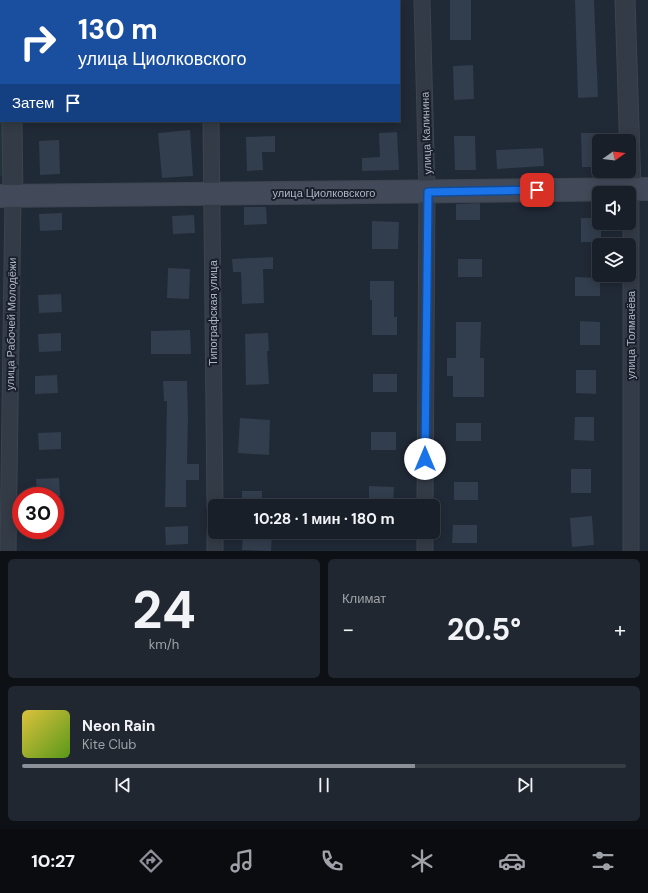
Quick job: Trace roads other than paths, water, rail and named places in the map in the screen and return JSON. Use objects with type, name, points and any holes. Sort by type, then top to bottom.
[{"type":"main road","name":"улица Циолковского","points":[[6,196],[640,189]]},
{"type":"street","name":"улица Калинина","points":[[422,0],[428,192],[425,499]]},
{"type":"street","name":"улица Толмачёва","points":[[625,0],[640,189],[632,551]]},
{"type":"street","name":"улица Рабочей Молодёжи","points":[[8,551],[6,196],[12,122]]},
{"type":"street","name":"Типографская улица","points":[[211,122],[215,499]]},
{"type":"street","points":[[215,539],[215,551]]},
{"type":"street","points":[[424,551],[425,539]]}]
